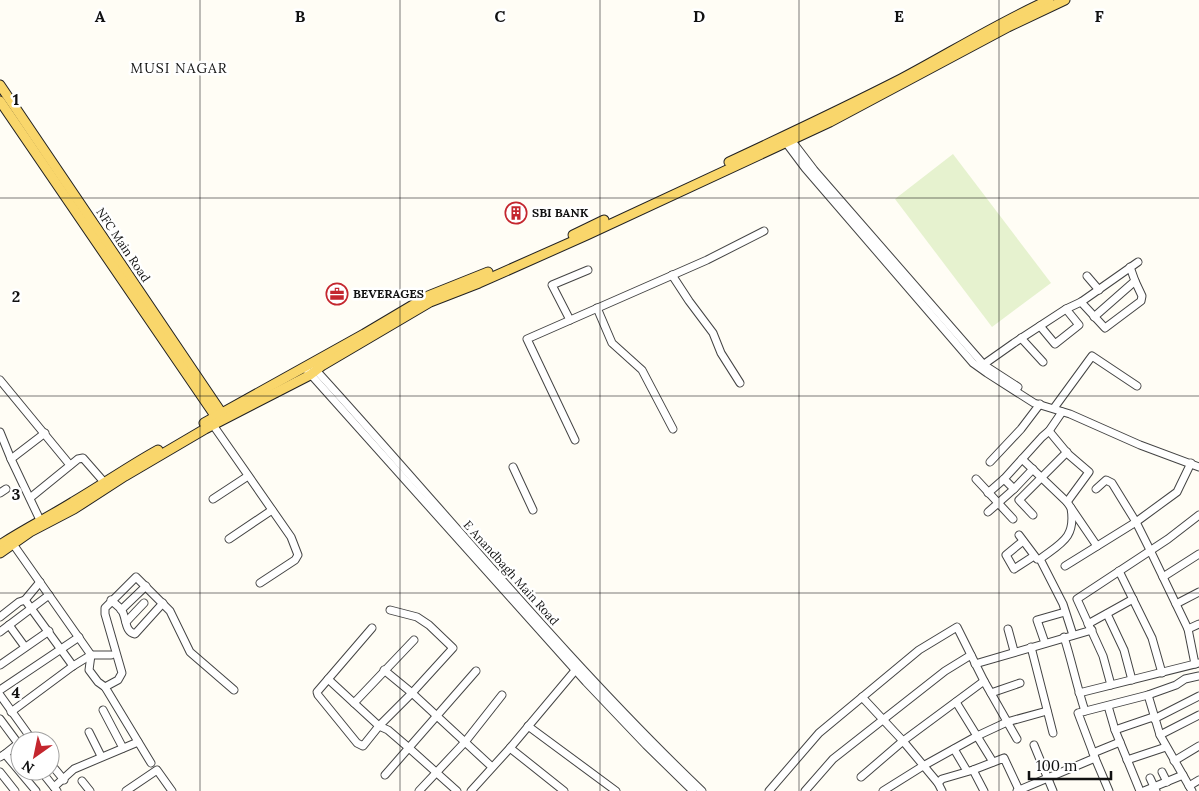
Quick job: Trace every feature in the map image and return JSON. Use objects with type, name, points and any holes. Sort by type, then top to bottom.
[{"type":"main road","points":[[1018,19],[1049,0]]},
{"type":"main road","points":[[0,553],[220,420],[430,302],[479,283],[904,84],[1006,25],[1065,0]]},
{"type":"main road","name":"NFC Main Road","points":[[0,85],[220,420]]},
{"type":"main road","name":"NFC Main Road","points":[[0,101],[220,420]]},
{"type":"main road","points":[[0,545],[40,520],[71,504],[104,482],[220,420]]},
{"type":"street","points":[[786,139],[982,366],[1037,399],[1040,404],[1199,466]]},
{"type":"street","points":[[575,440],[527,339],[672,275],[764,231]]},
{"type":"street","points":[[982,366],[1021,338],[1066,309],[1081,302],[1138,262]]},
{"type":"street","points":[[1081,302],[1104,328],[1141,301],[1142,296],[1130,267]]},
{"type":"street","points":[[570,320],[552,285],[588,270]]},
{"type":"street","points":[[672,275],[713,333],[721,353],[740,383]]},
{"type":"street","points":[[1087,276],[1099,290]]},
{"type":"street","points":[[1094,317],[1136,281]]},
{"type":"street","points":[[597,308],[612,343],[642,370],[673,429]]},
{"type":"street","points":[[1040,326],[1055,344],[1079,325],[1066,309]]},
{"type":"street","points":[[1021,338],[1043,362]]},
{"type":"street","points":[[1054,408],[1092,356],[1137,386]]},
{"type":"street","name":"E Anandbagh Main Road","points":[[310,369],[431,498],[472,548],[646,745],[693,791]]},
{"type":"street","points":[[0,380],[70,465]]},
{"type":"street","points":[[990,462],[1021,429],[1040,404]]},
{"type":"street","points":[[988,493],[1004,479],[1042,436],[1049,431],[1062,412]]},
{"type":"street","points":[[220,420],[248,476],[291,537],[298,556],[295,560],[260,583]]},
{"type":"street","points":[[1049,431],[1067,452],[1089,472],[1069,505],[1073,524],[1070,533],[1037,558],[1014,569],[1006,555],[1021,538],[1037,558],[1065,612],[1074,635]]},
{"type":"street","points":[[0,432],[40,520]]},
{"type":"street","points":[[11,459],[44,433]]},
{"type":"street","points":[[1033,515],[1019,500],[1067,452]]},
{"type":"street","points":[[30,498],[78,459],[83,458],[104,482]]},
{"type":"street","points":[[1022,459],[1069,505],[1097,546]]},
{"type":"street","points":[[1065,566],[1136,522],[1177,492],[1191,463]]},
{"type":"street","points":[[513,467],[533,510]]},
{"type":"street","points":[[988,512],[1033,469]]},
{"type":"street","points":[[213,499],[248,476]]},
{"type":"street","points":[[976,479],[1012,519]]},
{"type":"street","points":[[1004,479],[1014,489]]},
{"type":"street","points":[[1079,693],[1197,664],[1188,630],[1136,522],[1109,481],[1104,481],[1096,489]]},
{"type":"street","points":[[229,539],[272,510]]},
{"type":"street","points":[[1111,685],[1103,656],[1077,599],[1168,539],[1199,514]]},
{"type":"street","points":[[13,544],[91,655],[89,670],[98,682],[105,687],[151,763]]},
{"type":"street","points":[[1164,577],[1199,554]]},
{"type":"street","points":[[1119,571],[1152,638],[1162,673]]},
{"type":"street","points":[[105,687],[118,680],[122,673],[105,614],[105,608],[136,577],[172,614],[190,652],[234,690]]},
{"type":"street","points":[[0,616],[19,602],[25,600],[40,582]]},
{"type":"street","points":[[122,610],[146,586]]},
{"type":"street","points":[[1176,604],[1199,592]]},
{"type":"street","points":[[0,632],[49,595]]},
{"type":"street","points":[[975,664],[1074,635],[1090,627],[1132,599]]},
{"type":"street","points":[[25,600],[74,666]]},
{"type":"street","points":[[111,600],[122,610],[131,634],[134,634],[163,603]]},
{"type":"street","points":[[126,622],[144,603]]},
{"type":"street","points":[[372,628],[320,687],[318,695],[356,743],[363,746],[379,726],[412,694],[453,648],[429,625],[417,617],[390,610]]},
{"type":"street","points":[[1045,643],[1037,620],[1065,612]]},
{"type":"street","points":[[1107,614],[1124,650],[1132,680]]},
{"type":"street","points":[[1188,630],[1199,624]]},
{"type":"street","points":[[9,625],[25,647]]},
{"type":"street","points":[[768,791],[819,732],[919,650],[957,627],[984,681],[1017,739]]},
{"type":"street","points":[[1008,629],[1014,652]]},
{"type":"street","points":[[0,665],[49,630]]},
{"type":"street","points":[[1064,637],[1085,711]]},
{"type":"street","points":[[0,690],[78,638]]},
{"type":"street","points":[[354,704],[414,640]]},
{"type":"street","points":[[1031,647],[1053,733]]},
{"type":"street","points":[[11,712],[91,655],[111,655]]},
{"type":"street","points":[[805,791],[833,759],[881,719],[945,670],[971,655]]},
{"type":"street","points":[[471,791],[577,668]]},
{"type":"street","name":"E Anandbagh Main Road","points":[[577,668],[702,791]]},
{"type":"street","points":[[384,670],[438,716],[492,767]]},
{"type":"street","points":[[385,775],[476,671]]},
{"type":"street","points":[[1109,791],[1078,716],[1080,712],[1148,695],[1169,688],[1185,679],[1199,676]]},
{"type":"street","points":[[328,679],[379,726],[388,730],[457,791]]},
{"type":"street","points":[[860,777],[903,741],[984,681]]},
{"type":"street","points":[[991,693],[1020,684]]},
{"type":"street","points":[[0,695],[26,731]]},
{"type":"street","points":[[419,791],[465,742],[502,695]]},
{"type":"street","points":[[1148,695],[1153,718],[1160,735],[1190,788],[1199,780]]},
{"type":"street","points":[[1115,730],[1153,718],[1199,696]]},
{"type":"street","points":[[862,697],[903,741],[942,791]]},
{"type":"street","points":[[956,702],[993,762]]},
{"type":"street","points":[[1108,706],[1115,730],[1140,791]]},
{"type":"street","points":[[103,710],[123,748]]},
{"type":"street","points":[[883,791],[977,736],[1007,722],[1047,711]]},
{"type":"street","points":[[1160,735],[1199,714]]},
{"type":"street","points":[[0,718],[10,731]]},
{"type":"street","points":[[528,726],[615,791]]},
{"type":"street","points":[[89,732],[101,756]]},
{"type":"street","points":[[56,789],[74,769],[138,742]]},
{"type":"street","points":[[938,784],[942,779],[1004,758],[1018,790],[1094,756],[1120,742]]},
{"type":"street","points":[[1034,745],[1052,791]]},
{"type":"street","points":[[1174,761],[1199,746]]},
{"type":"street","points":[[1127,760],[1166,747]]},
{"type":"street","points":[[510,748],[564,791]]},
{"type":"street","points":[[954,748],[984,791]]},
{"type":"street","points":[[2,755],[36,791]]},
{"type":"street","points":[[130,790],[157,770],[172,791]]},
{"type":"street","points":[[0,772],[15,791]]},
{"type":"street","points":[[1162,772],[1166,782]]},
{"type":"street","points":[[60,775],[64,780]]},
{"type":"street","points":[[1144,791],[1155,789],[1166,782],[1183,776]]},
{"type":"street","points":[[1150,778],[1155,789]]},
{"type":"street","points":[[82,781],[90,791]]},
{"type":"green space","points":[[953,154],[1051,283],[992,327],[895,199]]},
{"type":"place","name":"SBI BANK","points":[[516,213]]},
{"type":"place","name":"BEVERAGES","points":[[337,294]]},
{"type":"district","name":"MUSI NAGAR","points":[[179,68]]}]
